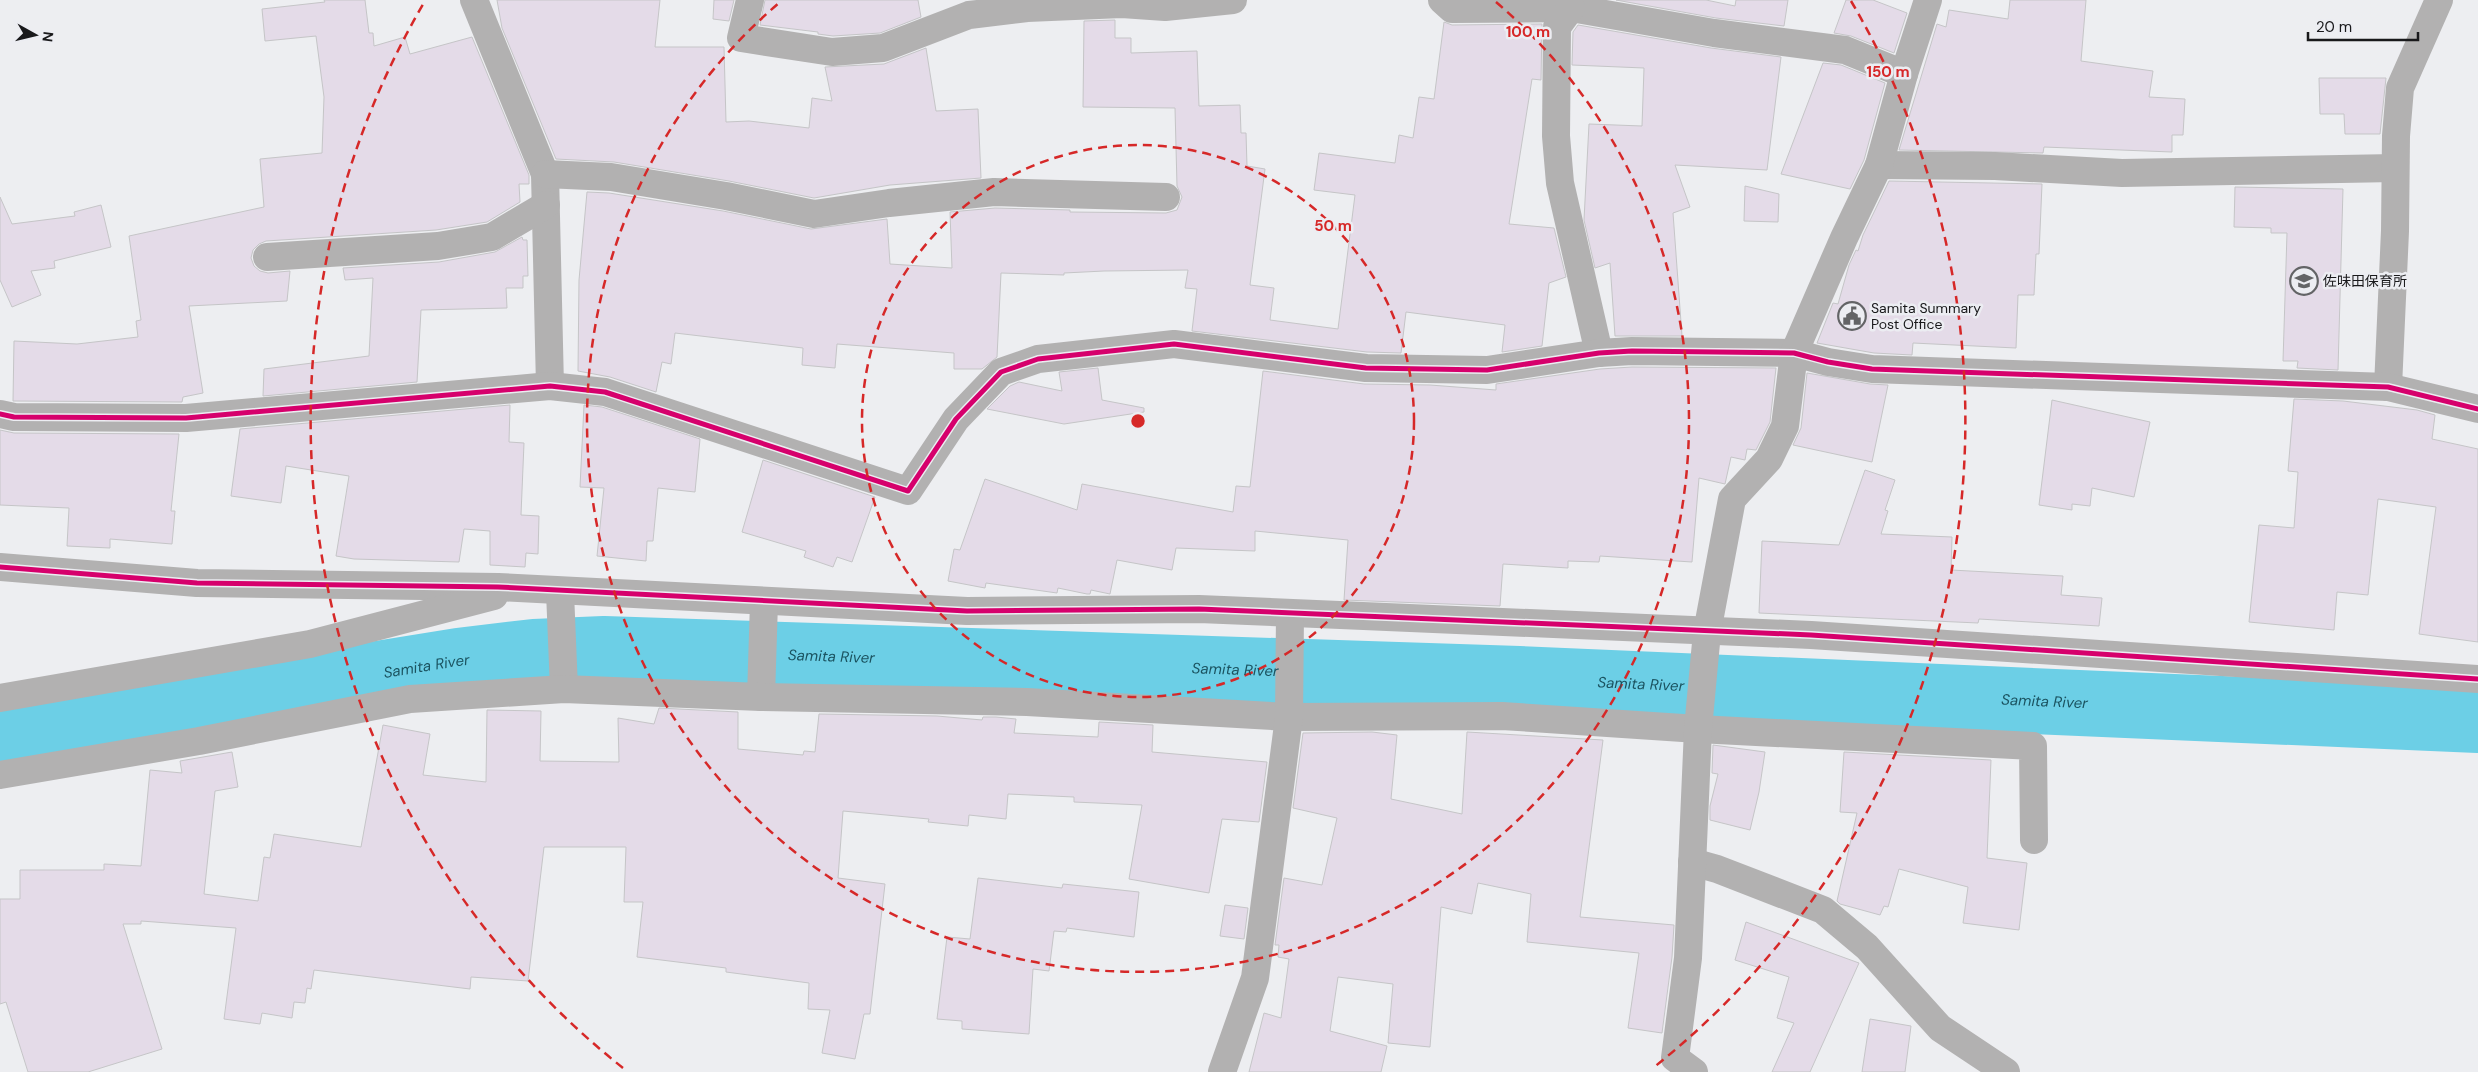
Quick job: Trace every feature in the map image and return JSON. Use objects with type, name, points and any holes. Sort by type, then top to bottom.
[{"type":"street","points":[[474,0],[545,174],[550,386]]},
{"type":"street","points":[[750,0],[741,38],[832,52],[883,48],[969,15],[1027,8],[1122,4],[1165,7],[1233,0]]},
{"type":"street","points":[[1442,0],[1452,9],[1571,8],[1714,33],[1845,50],[1904,74]]},
{"type":"street","points":[[1694,1072],[1675,1058],[1688,958],[1699,725],[1707,639],[1732,499],[1769,459],[1785,426],[1794,353],[1844,238],[1879,165],[1904,74],[1928,0]]},
{"type":"street","points":[[2388,387],[2396,136],[2400,88],[2439,0]]},
{"type":"street","points":[[1571,8],[1557,27],[1556,136],[1560,183],[1598,353]]},
{"type":"street","points":[[1879,165],[1995,166],[2122,173],[2396,168]]},
{"type":"street","points":[[545,174],[611,177],[814,214],[889,203],[994,192],[1166,197]]},
{"type":"street","points":[[267,257],[438,246],[492,237],[546,205]]},
{"type":"street","points":[[0,414],[14,417],[186,418],[550,386],[605,392],[908,491],[956,419],[1002,372],[1038,359],[1174,344],[1366,368],[1488,370],[1598,353],[1632,350],[1794,353],[1828,362],[1872,369],[2388,387],[2478,408]]},
{"type":"street","points":[[0,567],[197,583],[524,588],[560,600],[966,611],[1199,609],[1290,623],[1707,639],[1811,634],[2478,679]]},
{"type":"street","points":[[0,698],[310,644],[524,588]]},
{"type":"street","points":[[560,600],[563,685]]},
{"type":"street","points":[[761,693],[764,607]]},
{"type":"street","points":[[1222,1072],[1254,978],[1289,712],[1290,623]]},
{"type":"street","points":[[0,775],[199,741],[410,699],[563,685],[1289,712],[1502,716],[1699,725],[2033,746],[2034,840]]},
{"type":"street","points":[[1692,862],[1823,910],[1867,947],[1940,1028],[2006,1072]]},
{"type":"building","points":[[324,0],[365,0],[369,33],[373,33],[374,46],[405,37],[410,54],[472,37],[529,175],[529,184],[519,184],[520,202],[487,222],[436,230],[266,241],[259,244],[253,250],[251,258],[254,266],[260,271],[268,273],[290,271],[287,301],[189,306],[203,393],[183,397],[182,402],[13,401],[14,341],[77,344],[138,337],[136,321],[141,320],[129,236],[264,207],[260,159],[322,153],[324,97],[316,36],[265,41],[262,9],[325,2]]},
{"type":"building","points":[[497,0],[660,0],[655,47],[724,47],[726,122],[749,121],[809,128],[812,98],[832,101],[825,67],[884,64],[926,48],[936,111],[978,109],[981,178],[890,185],[814,198],[729,181],[614,162],[556,159],[502,28]]},
{"type":"building","points":[[714,0],[734,0],[729,21],[713,19]]},
{"type":"building","points":[[765,0],[918,0],[921,17],[880,33],[833,36],[818,34],[818,32],[760,25]]},
{"type":"building","points":[[1616,0],[1706,0],[1735,6],[1736,0],[1788,0],[1784,26],[1716,18]]},
{"type":"building","points":[[1846,0],[1873,0],[1907,13],[1894,53],[1851,36],[1834,33]]},
{"type":"building","points":[[2010,0],[2086,0],[2081,61],[2153,71],[2149,97],[2185,99],[2183,135],[2172,135],[2172,152],[2044,147],[2043,153],[1899,150],[1937,24],[1946,27],[1949,10],[2008,19]]},
{"type":"building","points":[[1115,20],[1115,38],[1131,38],[1131,53],[1197,51],[1199,106],[1240,105],[1241,133],[1246,133],[1247,166],[1265,169],[1250,285],[1274,288],[1270,320],[1338,329],[1355,195],[1314,190],[1319,153],[1395,163],[1399,135],[1413,138],[1419,97],[1434,99],[1444,22],[1452,25],[1542,24],[1541,80],[1532,79],[1509,224],[1554,228],[1566,277],[1549,283],[1542,346],[1502,352],[1505,325],[1406,312],[1401,353],[1367,352],[1192,331],[1197,289],[1185,288],[1188,270],[1104,271],[1064,273],[1064,275],[1001,273],[997,357],[982,369],[954,369],[954,353],[837,344],[835,368],[802,365],[803,348],[675,333],[671,364],[662,362],[656,392],[610,377],[578,371],[579,280],[587,192],[609,193],[723,211],[811,229],[887,219],[890,264],[952,268],[950,212],[995,208],[1070,210],[1070,212],[1166,213],[1177,210],[1182,197],[1177,186],[1175,108],[1083,107],[1084,21]]},
{"type":"building","points":[[1578,25],[1711,48],[1781,57],[1767,170],[1675,165],[1690,207],[1673,213],[1682,336],[1615,336],[1610,263],[1595,268],[1584,220],[1589,124],[1642,126],[1644,68],[1572,65],[1573,32]]},
{"type":"building","points":[[1823,63],[1841,65],[1885,83],[1864,160],[1850,189],[1781,174]]},
{"type":"building","points":[[2319,78],[2386,78],[2380,134],[2345,134],[2344,114],[2320,114]]},
{"type":"building","points":[[1889,181],[2042,184],[2039,254],[2036,254],[2034,295],[2018,295],[2016,348],[1913,343],[1912,355],[1874,353],[1817,343],[1833,303],[1838,304],[1849,265],[1856,250],[1858,251],[1863,235]]},
{"type":"building","points":[[1745,186],[1779,194],[1778,222],[1744,221]]},
{"type":"building","points":[[2235,187],[2343,189],[2338,370],[2297,368],[2298,361],[2283,361],[2287,233],[2271,233],[2271,228],[2234,227]]},
{"type":"building","points":[[0,197],[12,224],[75,216],[74,212],[101,205],[111,247],[54,261],[55,268],[31,271],[41,295],[12,307],[0,280]]},
{"type":"building","points":[[522,237],[523,240],[527,240],[528,276],[523,276],[523,288],[506,288],[507,308],[421,310],[417,382],[263,396],[264,369],[369,356],[373,278],[345,280],[343,268],[439,262],[495,252]]},
{"type":"building","points":[[1632,367],[1776,368],[1770,422],[1756,450],[1747,449],[1745,460],[1731,457],[1725,484],[1699,478],[1692,562],[1600,556],[1599,562],[1568,561],[1568,568],[1503,564],[1500,606],[1344,600],[1348,540],[1255,531],[1255,551],[1176,548],[1172,570],[1117,560],[1110,594],[1091,590],[1090,594],[1087,594],[1058,588],[1057,593],[986,583],[985,588],[948,581],[954,549],[960,550],[985,479],[1077,510],[1082,484],[1233,512],[1236,486],[1250,487],[1263,371],[1364,384],[1430,385],[1496,390],[1496,384],[1600,369]]},
{"type":"building","points":[[1098,368],[1102,400],[1144,408],[1144,412],[1064,424],[987,409],[1010,386],[1019,382],[1062,391],[1059,372]]},
{"type":"building","points":[[1807,373],[1870,384],[1888,385],[1872,462],[1793,445],[1801,428]]},
{"type":"building","points":[[2294,399],[2343,401],[2417,410],[2435,415],[2432,439],[2478,449],[2478,642],[2419,634],[2436,507],[2378,499],[2368,595],[2337,592],[2334,630],[2249,622],[2259,525],[2294,528],[2298,472],[2288,471]]},
{"type":"building","points":[[2052,400],[2150,422],[2134,497],[2092,488],[2090,506],[2072,504],[2072,510],[2039,505]]},
{"type":"building","points":[[510,405],[509,442],[524,443],[521,515],[539,516],[538,554],[526,553],[525,567],[490,565],[490,531],[464,529],[459,562],[354,559],[336,556],[349,476],[286,466],[281,503],[231,496],[240,429]]},
{"type":"building","points":[[584,405],[602,407],[700,439],[695,492],[658,488],[653,541],[647,541],[646,561],[597,556],[604,488],[580,487]]},
{"type":"building","points":[[0,430],[14,433],[179,434],[171,511],[175,511],[172,544],[110,539],[110,548],[67,546],[69,508],[0,505]]},
{"type":"building","points":[[763,460],[875,497],[852,562],[837,557],[833,567],[804,557],[806,551],[742,532]]},
{"type":"building","points":[[1865,470],[1895,480],[1885,510],[1888,511],[1881,534],[1952,537],[1951,570],[2063,576],[2061,595],[2102,598],[2099,626],[1979,619],[1978,623],[1759,613],[1762,541],[1839,545]]},
{"type":"building","points":[[659,708],[738,712],[738,749],[803,755],[804,751],[815,752],[819,714],[937,716],[982,720],[983,717],[996,717],[1016,719],[1014,733],[1098,737],[1099,722],[1153,725],[1152,752],[1267,762],[1259,822],[1222,819],[1209,893],[1129,879],[1142,805],[1074,802],[1074,797],[1008,794],[1006,819],[969,815],[968,826],[928,822],[929,819],[843,811],[838,878],[885,884],[870,1014],[864,1014],[855,1059],[822,1053],[830,1010],[808,1009],[809,983],[726,972],[726,968],[637,957],[643,902],[624,902],[626,847],[544,847],[528,981],[471,977],[470,989],[314,970],[311,989],[307,988],[305,1003],[294,1002],[292,1018],[262,1013],[260,1024],[224,1019],[236,928],[141,921],[141,924],[123,924],[162,1049],[88,1072],[28,1072],[6,1002],[0,1004],[0,899],[20,899],[20,870],[104,870],[104,864],[141,866],[150,770],[182,773],[180,761],[232,752],[238,787],[215,791],[204,894],[258,901],[264,857],[270,858],[274,834],[361,847],[383,725],[430,734],[423,775],[486,782],[487,710],[541,711],[540,761],[619,762],[618,718],[654,724]]},
{"type":"building","points":[[1372,732],[1397,735],[1391,799],[1462,814],[1467,732],[1603,740],[1580,917],[1674,925],[1672,957],[1662,1033],[1628,1028],[1639,953],[1527,942],[1531,894],[1478,883],[1472,914],[1441,907],[1430,1047],[1388,1043],[1393,984],[1338,977],[1330,1031],[1387,1046],[1381,1072],[1249,1072],[1264,1013],[1281,1018],[1289,959],[1278,957],[1279,945],[1275,945],[1284,878],[1322,885],[1337,818],[1293,808],[1303,733]]},
{"type":"building","points":[[1713,745],[1765,752],[1759,792],[1750,830],[1710,820],[1710,806],[1718,774],[1712,773]]},
{"type":"building","points":[[1844,752],[1991,760],[1987,858],[2027,863],[2019,930],[1963,923],[1968,887],[1899,869],[1888,907],[1884,906],[1880,915],[1840,904],[1837,901],[1857,813],[1840,812]]},
{"type":"building","points":[[978,878],[1062,888],[1063,884],[1139,892],[1134,937],[1067,928],[1066,932],[1054,931],[1049,971],[1033,969],[1029,1034],[962,1029],[962,1021],[937,1019],[947,937],[970,939]]},
{"type":"building","points":[[1225,905],[1248,908],[1244,939],[1220,936]]},
{"type":"building","points":[[1746,922],[1859,963],[1810,1072],[1772,1072],[1794,1023],[1777,1018],[1789,977],[1735,960]]},
{"type":"building","points":[[1870,1019],[1911,1026],[1905,1072],[1862,1072]]},
{"type":"waterway","name":"Samita River","points":[[0,735],[458,661],[534,652],[604,649],[1519,679],[2478,720]]},
{"type":"cycle path","points":[[0,414],[14,417],[186,418],[550,386],[605,392],[908,491],[956,419],[1001,372],[1038,359],[1174,344],[1366,368],[1487,370],[1599,353],[1632,351],[1794,353],[1828,362],[1872,369],[2388,387],[2478,409]]},
{"type":"cycle path","points":[[0,567],[197,583],[498,587],[967,611],[1199,609],[1811,635],[2478,679]]},
{"type":"place","name":"佐味田保育所","points":[[2304,281]]},
{"type":"place","name":"Samita Summary Post Office","points":[[1852,316]]}]
